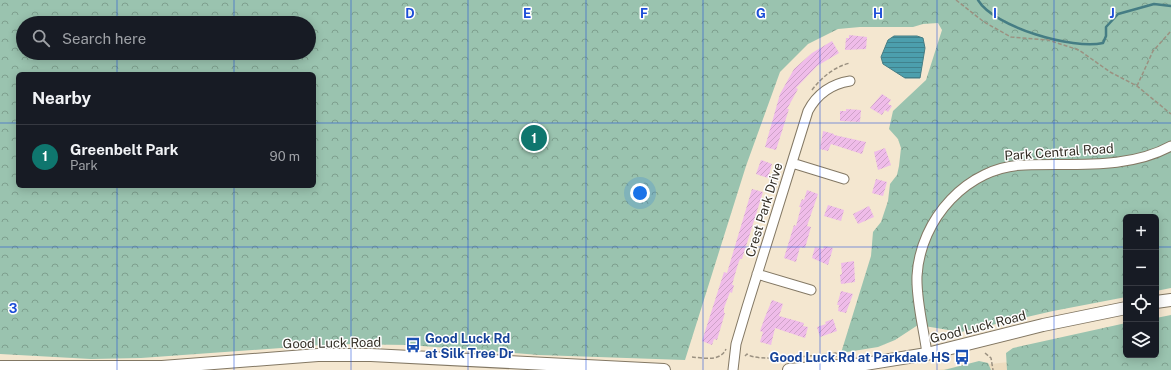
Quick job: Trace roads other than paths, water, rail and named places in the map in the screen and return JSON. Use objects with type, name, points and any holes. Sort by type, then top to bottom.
[{"type":"main road","points":[[1159,302],[1171,300]]},
{"type":"main road","name":"Good Luck Road","points":[[789,370],[865,364],[927,354],[1043,325],[1123,309]]},
{"type":"main road","name":"Good Luck Road","points":[[0,367],[115,369],[202,367],[265,358],[333,355],[664,370]]},
{"type":"street","name":"Crest Park Drive","points":[[733,370],[736,344],[792,163],[812,104],[820,94],[827,89],[850,81]]},
{"type":"street","name":"Park Central Road","points":[[927,354],[917,277],[919,262],[937,216],[957,192],[978,177],[997,169],[1023,165],[1106,163],[1142,159],[1171,146]]},
{"type":"street","points":[[792,163],[844,179]]},
{"type":"street","points":[[757,274],[811,290]]},
{"type":"water","points":[[894,36],[917,36],[923,38],[925,48],[920,78],[905,78],[883,64],[881,57],[888,40]]},
{"type":"waterway","points":[[978,0],[987,10],[1000,19],[1017,27],[1054,40],[1090,44],[1103,43],[1106,36],[1106,27],[1118,14],[1154,4],[1171,6]]},
{"type":"place","name":"Greenbelt Park","points":[[534,138]]},
{"type":"place","name":"Good Luck Rd at Silk Tree Dr","points":[[413,345]]},
{"type":"place","name":"Good Luck Rd at Parkdale HS","points":[[962,357]]}]
